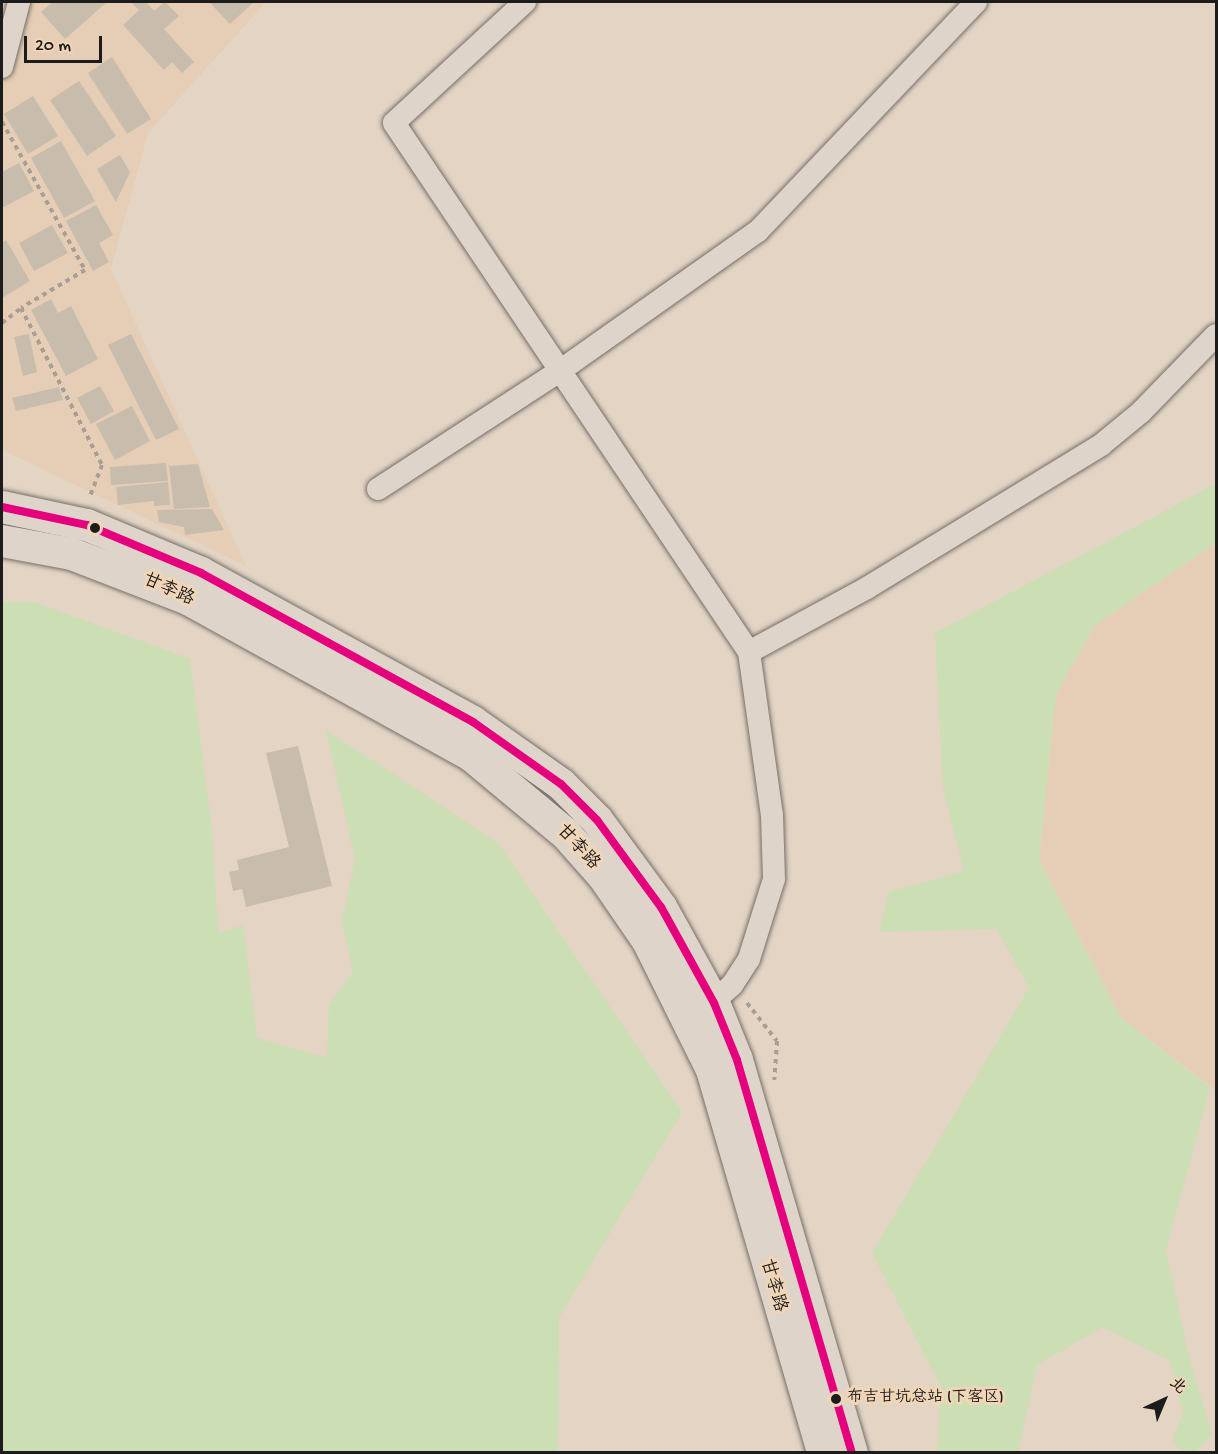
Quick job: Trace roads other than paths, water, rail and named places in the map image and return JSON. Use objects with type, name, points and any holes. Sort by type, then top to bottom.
[{"type":"main road","name":"甘李路","points":[[2,507],[87,525],[180,563],[473,722],[519,752],[597,820],[630,859],[712,1002],[737,1060],[852,1452]]},
{"type":"main road","name":"甘李路","points":[[2,541],[72,554],[188,599],[472,756],[551,821],[604,877],[666,971],[712,1002]]},
{"type":"main road","name":"甘李路","points":[[712,1002],[712,1070],[823,1452]]},
{"type":"street","points":[[2,67],[19,2]]},
{"type":"street","points":[[525,2],[394,123],[749,652],[771,815],[774,879],[749,959],[712,1002]]},
{"type":"street","points":[[378,489],[561,370],[758,231],[976,2]]},
{"type":"street","points":[[749,652],[867,588],[1101,445],[1141,412],[1216,335]]},
{"type":"place","name":"布吉甘坑总站 (下客区)","points":[[836,1399]]}]
